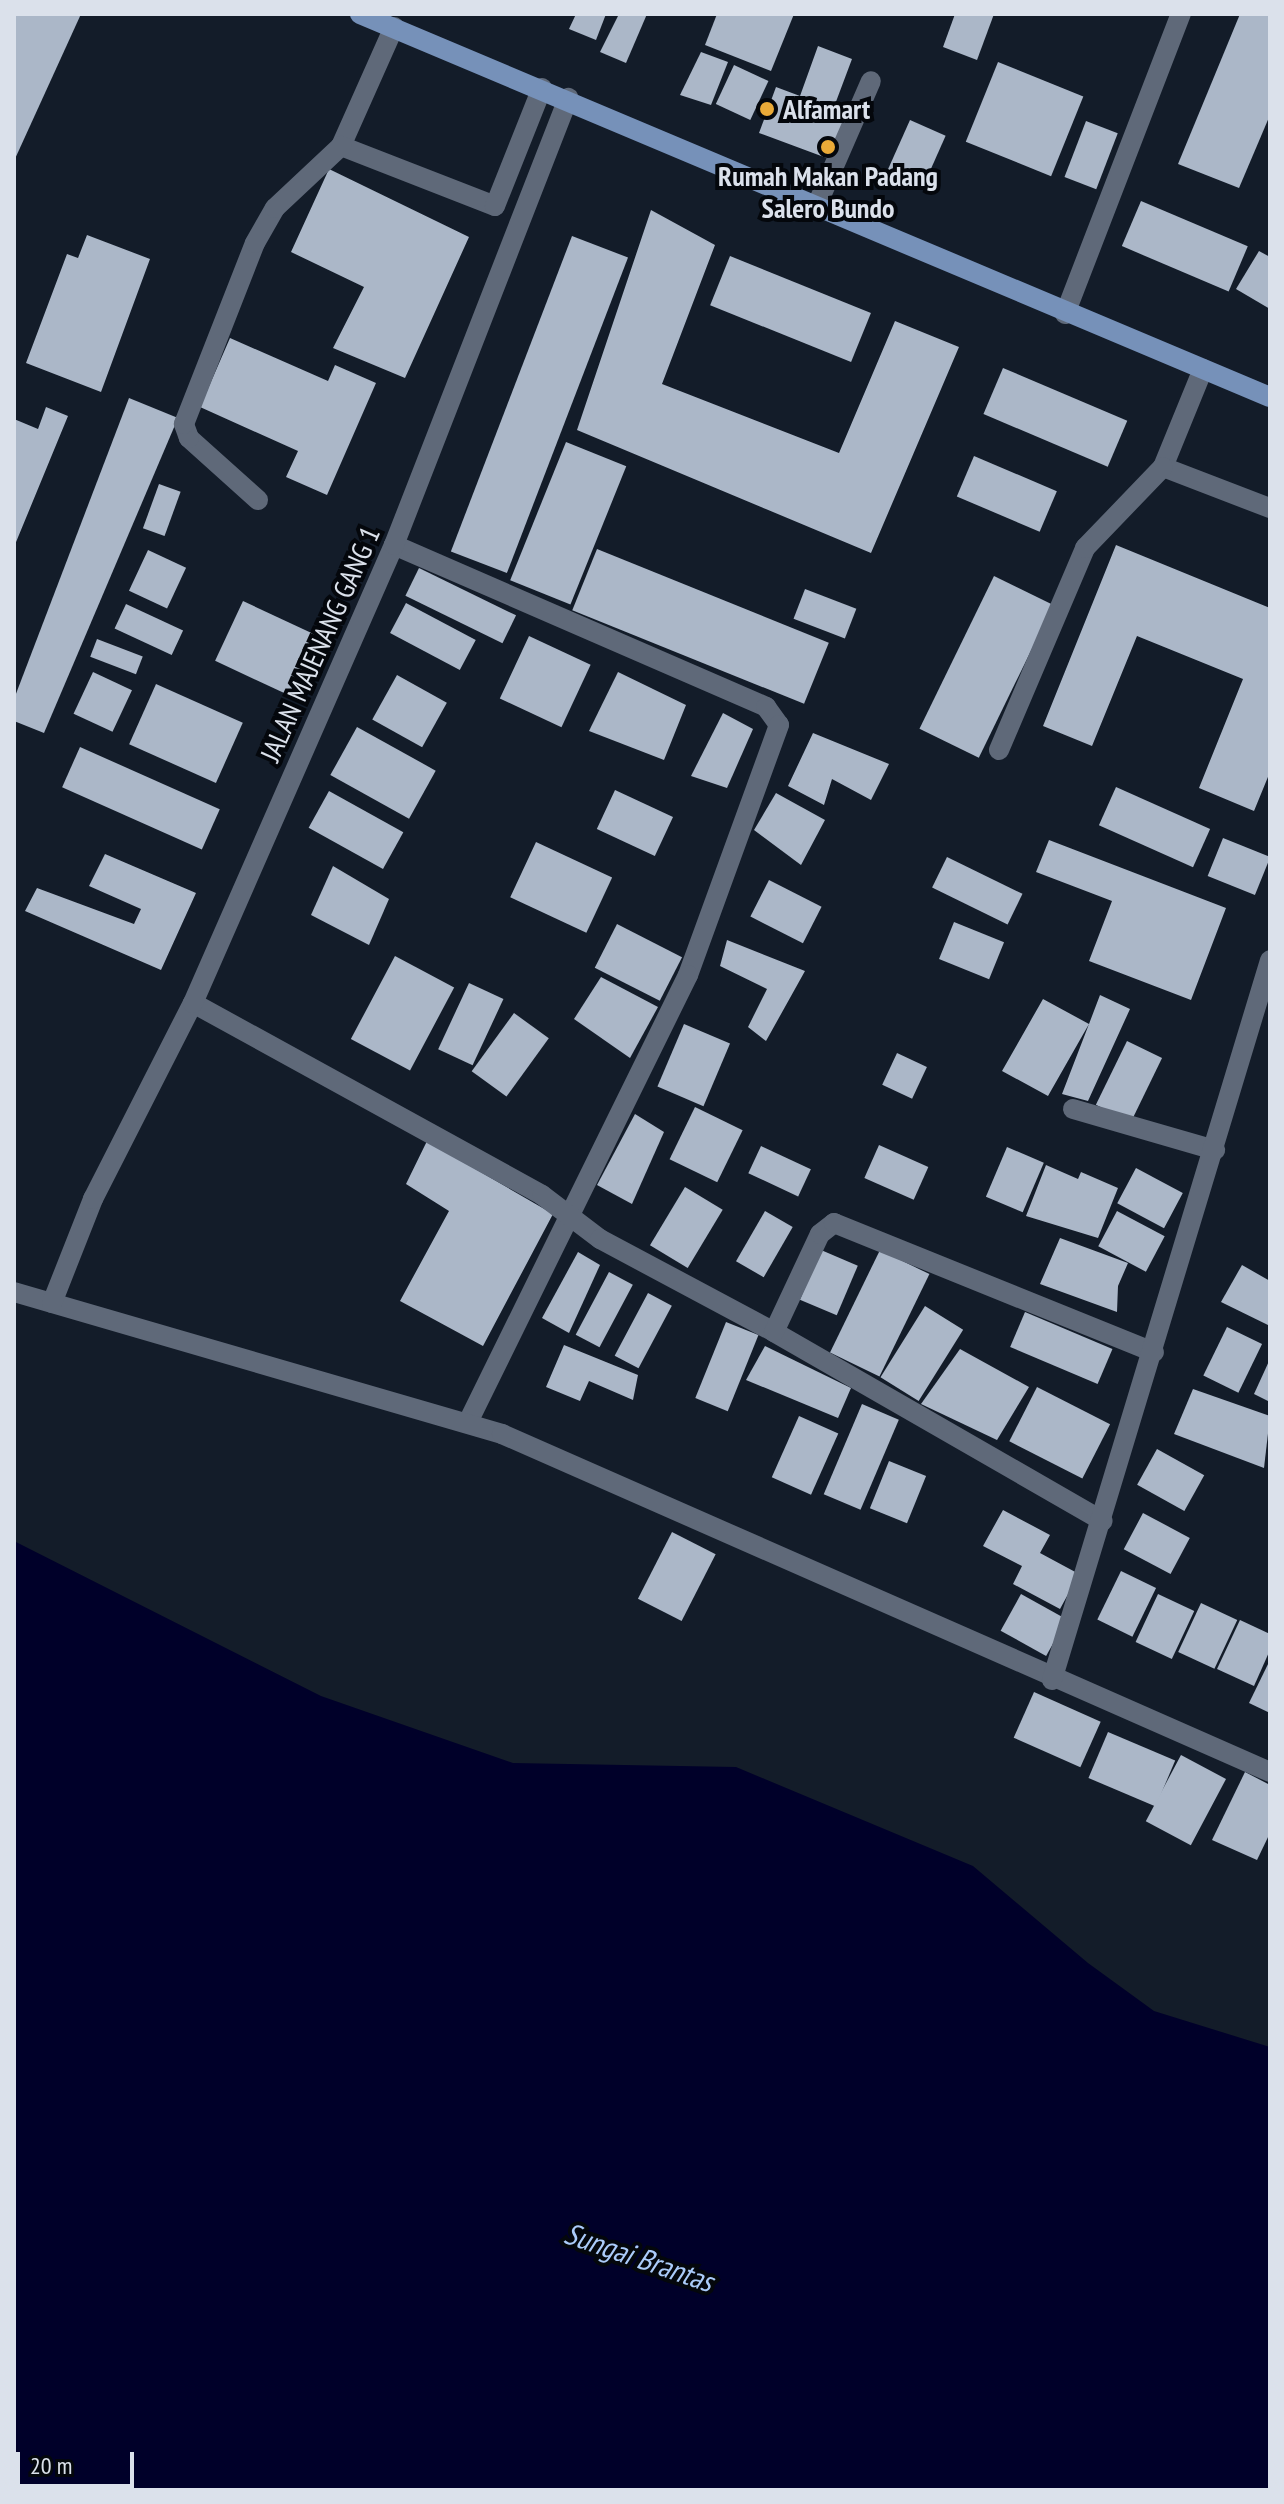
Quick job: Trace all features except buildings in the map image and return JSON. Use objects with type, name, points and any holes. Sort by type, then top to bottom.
[{"type":"main road","points":[[360,14],[568,98],[1065,314],[1270,397]]},
{"type":"street","points":[[1065,314],[1181,14]]},
{"type":"street","points":[[258,500],[189,438],[184,424],[255,243],[275,208],[341,146],[394,27]]},
{"type":"street","points":[[817,205],[871,81]]},
{"type":"street","points":[[341,146],[495,206],[542,88]]},
{"type":"street","name":"JALAN MAJENANG GANG 1","points":[[52,1303],[93,1199],[193,1003],[394,545],[568,98]]},
{"type":"street","points":[[999,750],[1085,548],[1163,467],[1203,369]]},
{"type":"street","points":[[1163,467],[1270,508]]},
{"type":"street","points":[[394,545],[766,707],[779,725],[688,975],[468,1422]]},
{"type":"street","points":[[1052,1680],[1103,1521],[1270,960]]},
{"type":"street","points":[[193,1003],[542,1195],[600,1239],[774,1332],[1103,1521]]},
{"type":"street","points":[[1073,1109],[1215,1150]]},
{"type":"street","points":[[774,1332],[820,1234],[834,1223],[1154,1352]]},
{"type":"street","points":[[14,1292],[468,1422],[1052,1680],[1270,1772]]},
{"type":"water","name":"Sungai Brantas","points":[[14,1541],[321,1696],[513,1763],[736,1767],[973,1866],[1088,1963],[1154,2011],[1270,2047],[1270,2490],[14,2490]]},
{"type":"place","name":"Alfamart","points":[[767,109]]},
{"type":"place","name":"Rumah Makan Padang Salero Bundo","points":[[828,147]]}]
